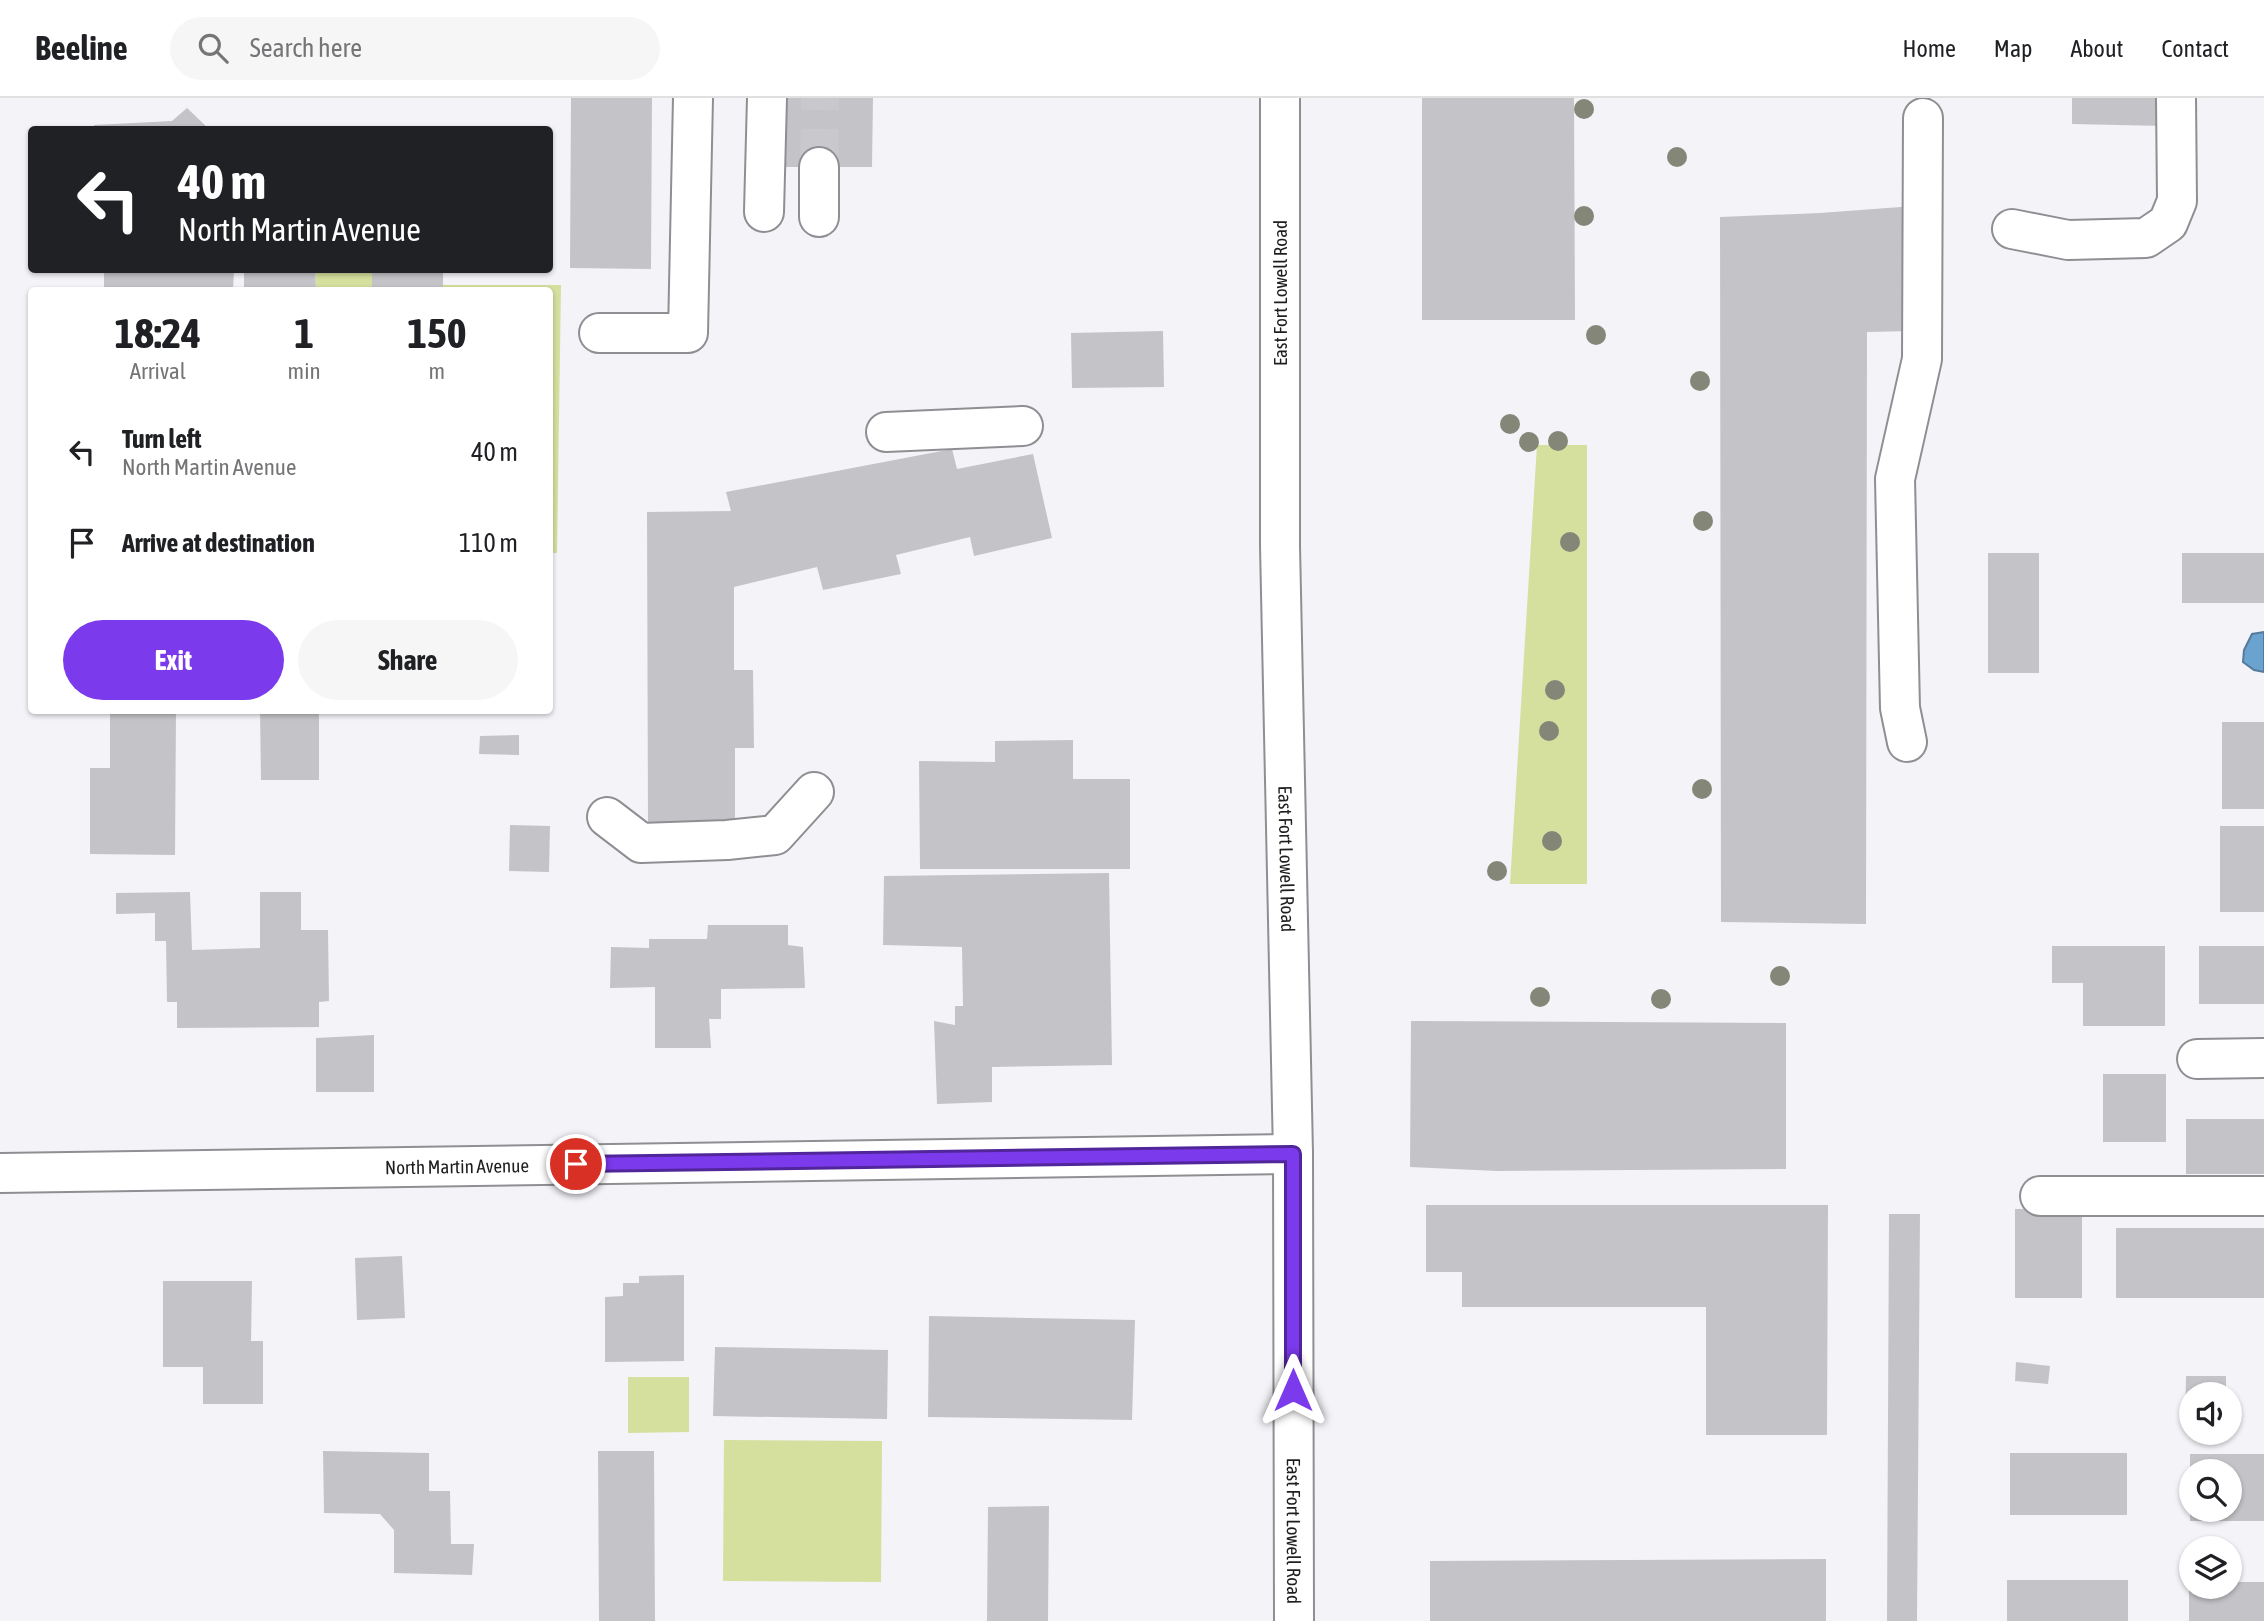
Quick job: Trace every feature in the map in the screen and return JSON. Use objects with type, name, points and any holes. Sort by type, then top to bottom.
[{"type":"main road","points":[[599,333],[688,334],[692,98]]},
{"type":"main road","points":[[764,212],[767,98]]},
{"type":"main road","name":"East Fort Lowell Road","points":[[1280,98],[1280,546],[1293,1154],[1294,1621]]},
{"type":"main road","points":[[2012,229],[2068,240],[2147,238],[2168,223],[2177,201],[2176,98]]},
{"type":"main road","points":[[1907,742],[1900,708],[1895,479],[1922,359],[1923,118]]},
{"type":"main road","points":[[819,217],[820,167]]},
{"type":"main road","points":[[886,432],[1023,426]]},
{"type":"main road","points":[[607,817],[641,843],[727,840],[775,835],[814,792]]},
{"type":"main road","points":[[2197,1059],[2264,1058]]},
{"type":"main road","name":"North Martin Avenue","points":[[0,1173],[1293,1154]]},
{"type":"main road","points":[[2040,1196],[2264,1196]]},
{"type":"green space","points":[[315,273],[372,273],[372,287],[316,287]]},
{"type":"green space","points":[[561,285],[557,553],[553,553],[553,287],[443,287]]},
{"type":"green space","points":[[1537,445],[1587,445],[1587,884],[1510,884]]},
{"type":"green space","points":[[628,1377],[689,1377],[689,1432],[628,1433]]},
{"type":"green space","points":[[724,1440],[882,1441],[881,1582],[723,1581]]},
{"type":"water","points":[[2264,632],[2264,672],[2254,670],[2243,662],[2244,650],[2252,634]]},
{"type":"building","points":[[571,98],[652,98],[651,269],[570,268]]},
{"type":"building","points":[[786,98],[873,98],[872,167],[786,167]]},
{"type":"building","points":[[1422,98],[1574,98],[1575,320],[1422,320]]},
{"type":"building","points":[[2072,98],[2164,98],[2164,126],[2072,124]]},
{"type":"building","points":[[187,108],[206,126],[94,126],[94,125],[172,121]]},
{"type":"building","points":[[1914,206],[1912,331],[1867,332],[1866,924],[1721,922],[1720,217]]},
{"type":"building","points":[[104,273],[234,273],[233,287],[104,287]]},
{"type":"building","points":[[244,273],[315,273],[316,287],[244,287]]},
{"type":"building","points":[[372,273],[443,273],[443,287],[372,287]]},
{"type":"building","points":[[1163,331],[1164,387],[1072,388],[1071,333]]},
{"type":"building","points":[[952,449],[957,469],[1033,454],[1052,538],[974,556],[970,537],[896,555],[901,574],[823,590],[817,567],[734,587],[734,670],[753,670],[754,748],[735,748],[735,823],[648,823],[647,512],[731,511],[726,492]]},
{"type":"building","points":[[1988,553],[2039,553],[2039,673],[1988,673]]},
{"type":"building","points":[[2182,553],[2264,553],[2264,603],[2182,603]]},
{"type":"building","points":[[110,714],[176,714],[175,855],[90,854],[90,768],[110,768]]},
{"type":"building","points":[[260,714],[319,714],[319,780],[261,780]]},
{"type":"building","points":[[2222,722],[2264,722],[2264,809],[2222,809]]},
{"type":"building","points":[[519,735],[519,755],[479,754],[480,736]]},
{"type":"building","points":[[1073,740],[1073,779],[1130,779],[1130,869],[920,869],[919,761],[995,762],[995,741]]},
{"type":"building","points":[[510,825],[550,826],[549,872],[509,871]]},
{"type":"building","points":[[2220,826],[2264,826],[2264,912],[2220,912]]},
{"type":"building","points":[[1109,873],[1112,1065],[992,1067],[992,1102],[937,1104],[934,1021],[955,1025],[955,1006],[963,1006],[962,947],[883,945],[884,876]]},
{"type":"building","points":[[190,892],[192,950],[260,948],[260,892],[301,892],[301,930],[328,930],[329,1001],[319,1002],[319,1027],[177,1028],[177,1002],[167,1002],[166,941],[155,941],[155,913],[116,914],[116,893]]},
{"type":"building","points":[[708,925],[788,925],[788,945],[803,947],[805,988],[721,989],[721,1019],[709,1019],[711,1048],[655,1048],[655,987],[610,988],[611,947],[649,948],[649,939],[707,939]]},
{"type":"building","points":[[2052,946],[2165,946],[2165,1026],[2083,1026],[2083,983],[2052,983]]},
{"type":"building","points":[[2199,946],[2264,946],[2264,1004],[2199,1004]]},
{"type":"building","points":[[1411,1021],[1786,1023],[1786,1169],[1497,1171],[1410,1167]]},
{"type":"building","points":[[374,1035],[374,1092],[316,1092],[316,1038]]},
{"type":"building","points":[[2103,1074],[2166,1074],[2166,1142],[2103,1142]]},
{"type":"building","points":[[2186,1119],[2264,1119],[2264,1174],[2186,1174]]},
{"type":"building","points":[[1426,1205],[1828,1205],[1827,1435],[1706,1435],[1706,1307],[1462,1307],[1462,1272],[1426,1272]]},
{"type":"building","points":[[2015,1209],[2082,1209],[2082,1298],[2015,1298]]},
{"type":"building","points":[[1889,1214],[1920,1214],[1917,1621],[1887,1621]]},
{"type":"building","points":[[2116,1228],[2264,1228],[2264,1298],[2116,1298]]},
{"type":"building","points":[[402,1256],[405,1318],[357,1320],[355,1258]]},
{"type":"building","points":[[684,1275],[684,1361],[605,1362],[605,1297],[623,1296],[623,1283],[639,1283],[639,1276]]},
{"type":"building","points":[[163,1281],[252,1281],[251,1341],[263,1341],[263,1404],[203,1404],[203,1367],[163,1367]]},
{"type":"building","points":[[929,1316],[1135,1320],[1132,1420],[928,1417]]},
{"type":"building","points":[[715,1347],[888,1350],[887,1419],[713,1416]]},
{"type":"building","points":[[2016,1362],[2050,1366],[2048,1384],[2015,1381]]},
{"type":"building","points":[[2186,1376],[2226,1376],[2226,1382],[2186,1382]]},
{"type":"building","points":[[323,1451],[429,1453],[429,1491],[450,1491],[451,1544],[474,1544],[472,1575],[394,1573],[394,1530],[380,1514],[324,1513]]},
{"type":"building","points":[[598,1451],[654,1451],[655,1621],[599,1621]]},
{"type":"building","points":[[2010,1453],[2127,1453],[2127,1515],[2010,1515]]},
{"type":"building","points":[[2190,1454],[2264,1454],[2264,1521],[2242,1521],[2242,1459],[2190,1459]]},
{"type":"building","points":[[1049,1506],[1048,1621],[987,1621],[988,1507]]},
{"type":"building","points":[[1826,1559],[1826,1621],[1430,1621],[1430,1561]]},
{"type":"building","points":[[2007,1580],[2128,1580],[2128,1621],[2007,1621]]},
{"type":"building","points":[[2242,1582],[2264,1582],[2264,1621],[2189,1621],[2189,1599],[2242,1599]]},
{"type":"tunnel","points":[[819,167],[820,98]]},
{"type":"route","points":[[576,1164],[1293,1154],[1293,1390]]}]
